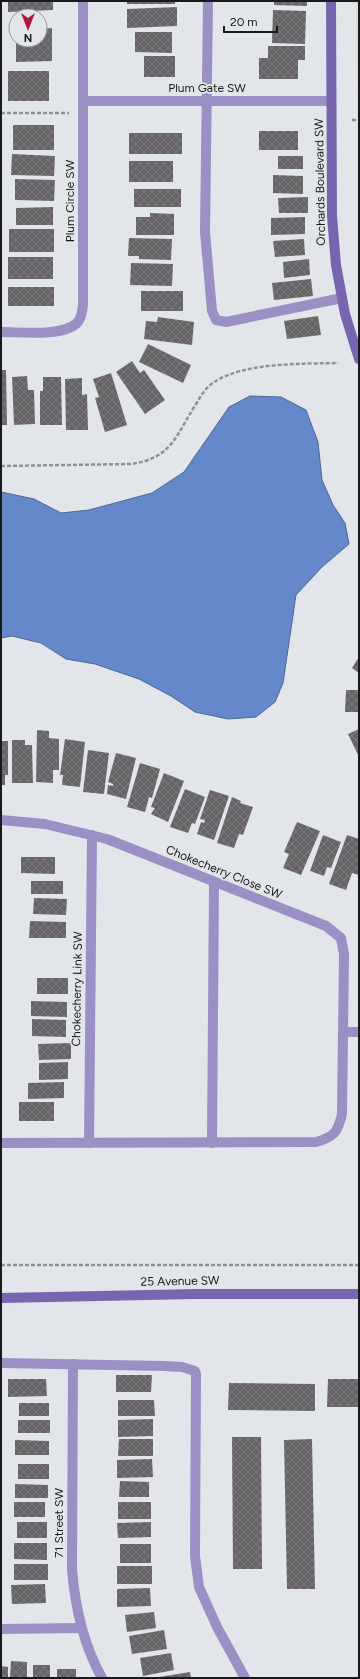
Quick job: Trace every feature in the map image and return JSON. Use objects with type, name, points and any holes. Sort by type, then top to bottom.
[{"type":"street","name":"Plum Circle SW","points":[[1,332],[63,330],[78,322],[81,317],[83,305],[83,1]]},
{"type":"street","points":[[208,1],[205,232],[212,311],[216,320],[226,322],[342,298]]},
{"type":"street","name":"Orchards Boulevard SW","points":[[330,1],[332,216],[336,266],[355,351],[359,359]]},
{"type":"street","name":"Plum Gate SW","points":[[83,101],[331,101]]},
{"type":"street","name":"Chokecherry Close SW","points":[[1,820],[45,824],[92,835],[114,842],[326,926],[340,938],[344,954],[342,1114],[340,1125],[334,1134],[326,1139],[316,1142],[1,1143]]},
{"type":"street","name":"Chokecherry Link SW","points":[[89,1143],[92,835]]},
{"type":"street","points":[[212,1143],[214,882]]},
{"type":"street","points":[[343,1032],[359,1032]]},
{"type":"street","name":"25 Avenue SW","points":[[1,1298],[196,1294],[359,1294]]},
{"type":"street","points":[[1,1363],[164,1366],[182,1367],[195,1371],[195,1556],[199,1587],[217,1627],[245,1678]]},
{"type":"street","name":"71 Street SW","points":[[73,1364],[72,1569],[81,1628],[102,1678]]},
{"type":"street","points":[[1,1628],[81,1628]]},
{"type":"path","points":[[1,113],[83,113]]},
{"type":"path","points":[[352,120],[359,120]]},
{"type":"path","points":[[1,466],[143,462],[154,458],[165,451],[174,441],[205,390],[214,382],[227,376],[290,363],[338,363]]},
{"type":"path","points":[[1,1265],[359,1265]]},
{"type":"shaded area","points":[[356,1],[359,1],[359,196],[357,120]]},
{"type":"water","points":[[250,396],[281,397],[306,410],[318,442],[322,480],[333,505],[345,523],[349,544],[322,567],[296,595],[283,683],[275,702],[256,717],[228,719],[195,712],[171,696],[139,679],[95,664],[66,659],[41,643],[12,636],[1,638],[1,492],[34,499],[61,513],[89,510],[152,493],[184,472],[229,407]]},
{"type":"building","points":[[8,1],[53,1],[53,10],[48,10],[48,8],[8,8]]},
{"type":"building","points":[[127,1],[175,1],[175,4],[127,4]]},
{"type":"building","points":[[274,1],[307,1],[307,6],[274,5]]},
{"type":"building","points":[[177,7],[177,26],[127,28],[127,9]]},
{"type":"building","points":[[273,10],[306,11],[305,44],[272,43]]},
{"type":"building","points":[[48,28],[52,28],[52,61],[16,62],[16,48],[48,48]]},
{"type":"building","points":[[135,32],[172,32],[172,53],[135,52]]},
{"type":"building","points":[[268,46],[305,46],[305,60],[298,60],[298,79],[259,79],[259,58],[268,58]]},
{"type":"building","points":[[144,56],[175,56],[175,77],[144,77]]},
{"type":"building","points":[[8,71],[49,71],[49,101],[8,101]]},
{"type":"building","points":[[13,125],[54,125],[54,150],[13,150]]},
{"type":"building","points":[[259,131],[298,131],[298,150],[259,150]]},
{"type":"building","points":[[129,133],[182,133],[182,154],[129,154]]},
{"type":"building","points":[[12,154],[55,156],[54,176],[11,175]]},
{"type":"building","points":[[278,156],[303,156],[303,169],[278,169]]},
{"type":"building","points":[[129,161],[173,161],[173,182],[129,182]]},
{"type":"building","points":[[273,175],[303,176],[303,194],[273,193]]},
{"type":"building","points":[[15,179],[55,180],[54,201],[15,200]]},
{"type":"building","points":[[134,189],[181,189],[181,207],[134,207]]},
{"type":"building","points":[[308,197],[308,213],[279,213],[278,198]]},
{"type":"building","points":[[53,207],[53,225],[16,225],[16,208]]},
{"type":"building","points":[[150,213],[174,214],[174,235],[136,235],[136,217],[150,217]]},
{"type":"building","points":[[305,217],[305,234],[271,235],[271,218]]},
{"type":"building","points":[[9,229],[54,229],[54,252],[9,252]]},
{"type":"building","points":[[129,238],[172,239],[171,260],[139,259],[139,256],[128,256]]},
{"type":"building","points":[[304,239],[305,255],[275,257],[273,241]]},
{"type":"building","points":[[8,257],[53,257],[53,279],[8,279]]},
{"type":"building","points":[[309,259],[310,275],[284,278],[283,262]]},
{"type":"building","points":[[131,263],[173,264],[172,286],[130,285]]},
{"type":"building","points":[[311,279],[313,296],[274,300],[272,283]]},
{"type":"building","points":[[8,287],[54,287],[54,306],[8,306]]},
{"type":"building","points":[[141,291],[183,291],[183,311],[141,311]]},
{"type":"building","points":[[318,316],[321,335],[287,339],[284,321]]},
{"type":"building","points":[[158,317],[194,322],[192,345],[144,339],[146,321],[157,322]]},
{"type":"building","points":[[148,344],[191,365],[183,383],[139,362]]},
{"type":"building","points":[[132,361],[140,373],[144,370],[165,400],[145,414],[116,372]]},
{"type":"building","points":[[1,370],[6,370],[7,425],[1,425]]},
{"type":"building","points":[[111,373],[127,425],[105,432],[95,398],[99,397],[93,379]]},
{"type":"building","points":[[27,376],[28,390],[34,390],[35,424],[14,425],[12,377]]},
{"type":"building","points":[[43,377],[61,377],[62,425],[40,425],[40,391],[43,391]]},
{"type":"building","points":[[82,378],[82,395],[87,394],[88,430],[66,430],[65,379]]},
{"type":"building","points":[[359,657],[359,673],[352,668]]},
{"type":"building","points":[[346,690],[359,690],[359,712],[345,712]]},
{"type":"building","points":[[359,729],[359,757],[348,734]]},
{"type":"building","points":[[37,730],[49,731],[49,738],[59,739],[59,770],[53,770],[53,783],[36,782]]},
{"type":"building","points":[[65,739],[85,742],[80,787],[62,785],[63,775],[60,775]]},
{"type":"building","points":[[12,740],[25,740],[25,745],[32,745],[33,783],[12,783]]},
{"type":"building","points":[[1,741],[8,741],[8,775],[5,775],[5,785],[1,785]]},
{"type":"building","points":[[88,750],[109,753],[104,794],[83,792]]},
{"type":"building","points":[[116,753],[136,758],[126,799],[107,794],[108,785],[113,786],[113,784],[108,782]]},
{"type":"building","points":[[140,763],[160,769],[152,798],[149,797],[145,812],[127,807]]},
{"type":"building","points":[[164,773],[184,781],[168,822],[151,814],[155,808],[151,807]]},
{"type":"building","points":[[185,789],[205,797],[195,824],[192,823],[188,833],[170,827]]},
{"type":"building","points":[[210,790],[229,796],[214,840],[197,834],[201,822],[204,823],[205,820],[200,819]]},
{"type":"building","points":[[232,797],[241,801],[240,803],[253,807],[243,835],[239,834],[234,848],[217,843]]},
{"type":"building","points":[[297,822],[320,831],[301,875],[283,868],[289,854],[284,852]]},
{"type":"building","points":[[323,835],[341,842],[331,868],[327,867],[324,876],[310,871]]},
{"type":"building","points":[[347,835],[359,839],[359,875],[352,873],[346,890],[329,884]]},
{"type":"building","points":[[21,857],[55,857],[55,874],[21,873]]},
{"type":"building","points":[[31,881],[63,881],[63,894],[31,894]]},
{"type":"building","points":[[34,898],[67,899],[66,915],[33,914]]},
{"type":"building","points":[[30,921],[66,922],[66,938],[29,938]]},
{"type":"building","points":[[37,978],[68,978],[68,994],[37,994]]},
{"type":"building","points":[[31,1001],[67,1002],[67,1017],[31,1016]]},
{"type":"building","points":[[32,1019],[66,1020],[66,1037],[32,1036]]},
{"type":"building","points":[[71,1043],[71,1059],[39,1060],[38,1044]]},
{"type":"building","points":[[68,1062],[68,1079],[39,1080],[39,1063]]},
{"type":"building","points":[[64,1082],[64,1098],[28,1099],[28,1083]]},
{"type":"building","points":[[19,1102],[54,1102],[54,1121],[19,1121]]},
{"type":"building","points":[[116,1375],[152,1375],[151,1392],[116,1392]]},
{"type":"building","points":[[8,1379],[46,1379],[47,1396],[8,1397]]},
{"type":"building","points":[[328,1379],[359,1379],[359,1407],[327,1407]]},
{"type":"building","points":[[229,1383],[315,1384],[315,1411],[228,1410]]},
{"type":"building","points":[[118,1400],[154,1400],[155,1416],[118,1416]]},
{"type":"building","points":[[19,1403],[49,1403],[49,1416],[19,1416]]},
{"type":"building","points":[[153,1419],[153,1436],[118,1437],[118,1420]]},
{"type":"building","points":[[18,1420],[50,1420],[50,1433],[18,1433]]},
{"type":"building","points":[[232,1437],[261,1437],[262,1569],[233,1569]]},
{"type":"building","points":[[119,1439],[153,1439],[153,1456],[118,1456]]},
{"type":"building","points":[[312,1439],[315,1589],[287,1589],[284,1440]]},
{"type":"building","points":[[15,1440],[49,1441],[49,1455],[15,1455]]},
{"type":"building","points":[[152,1459],[153,1477],[117,1478],[117,1460]]},
{"type":"building","points":[[18,1464],[49,1464],[49,1479],[18,1479]]},
{"type":"building","points":[[120,1481],[149,1482],[149,1497],[119,1497]]},
{"type":"building","points":[[15,1484],[48,1485],[48,1498],[15,1498]]},
{"type":"building","points":[[14,1502],[45,1502],[45,1517],[14,1517]]},
{"type":"building","points":[[118,1502],[151,1502],[151,1519],[118,1519]]},
{"type":"building","points":[[17,1522],[47,1522],[47,1538],[17,1538]]},
{"type":"building","points":[[151,1522],[151,1537],[118,1538],[117,1523]]},
{"type":"building","points":[[14,1543],[47,1543],[47,1560],[14,1559]]},
{"type":"building","points":[[120,1544],[151,1544],[151,1563],[120,1563]]},
{"type":"building","points":[[14,1564],[48,1564],[48,1580],[14,1580]]},
{"type":"building","points":[[117,1566],[152,1566],[152,1584],[117,1584]]},
{"type":"building","points":[[45,1584],[46,1603],[12,1604],[11,1585]]},
{"type":"building","points":[[150,1588],[151,1606],[117,1607],[117,1589]]},
{"type":"building","points":[[154,1612],[156,1628],[127,1632],[125,1615]]},
{"type":"building","points":[[164,1630],[167,1649],[132,1654],[129,1636]]},
{"type":"building","points":[[171,1653],[174,1670],[143,1676],[140,1658]]},
{"type":"building","points":[[11,1661],[27,1662],[27,1678],[10,1678]]},
{"type":"building","points":[[33,1665],[50,1665],[50,1678],[33,1678]]},
{"type":"building","points":[[1,1666],[8,1667],[8,1678],[1,1678]]},
{"type":"building","points":[[57,1669],[76,1669],[76,1678],[57,1678]]},
{"type":"building","points":[[190,1672],[191,1678],[159,1677]]}]
